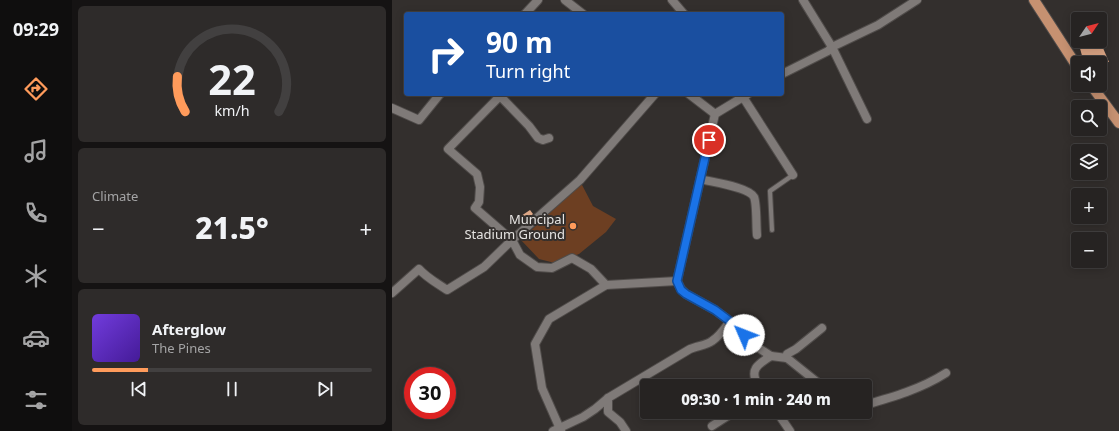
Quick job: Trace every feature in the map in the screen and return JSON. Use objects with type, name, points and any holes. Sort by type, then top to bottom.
[{"type":"main road","points":[[1034,0],[1071,57]]},
{"type":"main road","points":[[1096,92],[1119,123]]},
{"type":"street","points":[[527,12],[538,0]]},
{"type":"street","points":[[565,0],[581,12]]},
{"type":"street","points":[[672,0],[682,12]]},
{"type":"street","points":[[803,0],[832,47],[867,119]]},
{"type":"street","points":[[784,73],[832,47],[878,25],[917,0]]},
{"type":"street","points":[[392,108],[419,120],[438,96]]},
{"type":"street","points":[[500,96],[448,149],[477,174],[480,187],[479,202],[475,208],[512,240],[520,255],[537,267],[552,268],[572,258],[591,269],[606,285]]},
{"type":"street","points":[[502,96],[538,138],[543,140],[549,138]]},
{"type":"street","points":[[392,293],[419,269],[428,278],[447,290],[484,267],[512,240],[580,180],[653,96]]},
{"type":"street","points":[[692,96],[715,114]]},
{"type":"street","points":[[793,175],[746,96],[715,114],[677,281],[681,290],[715,310],[730,321],[754,345],[771,356],[787,358],[813,379]]},
{"type":"street","points":[[700,179],[749,192],[754,197],[757,235]]},
{"type":"street","points":[[677,281],[606,285],[548,319],[535,344],[542,388],[558,430],[583,417],[596,409],[608,398],[690,349],[698,345],[711,342],[723,332],[730,321]]},
{"type":"street","points":[[787,358],[788,354],[822,328]]},
{"type":"street","points":[[755,379],[753,376],[754,372],[763,361],[771,356]]},
{"type":"street","points":[[872,403],[910,391],[931,382],[946,373]]},
{"type":"street","points":[[608,398],[608,412],[620,422],[626,431]]},
{"type":"street","points":[[712,426],[723,419]]},
{"type":"street","points":[[782,419],[790,431]]},
{"type":"lane","points":[[772,230],[770,191],[793,175]]},
{"type":"shaded area","name":"Muncipal Stadium Ground","points":[[581,183],[593,206],[616,219],[606,232],[579,254],[555,263],[539,259],[521,240]]},
{"type":"building","points":[[1080,48],[1103,48],[1106,56],[1082,56]]},
{"type":"building","points":[[530,210],[533,214],[523,223],[518,218]]},
{"type":"place","name":"Muncipal Stadium Ground","points":[[573,226]]},
{"type":"route","points":[[709,140],[677,281],[681,290],[715,310],[735,325],[744,335]]}]
